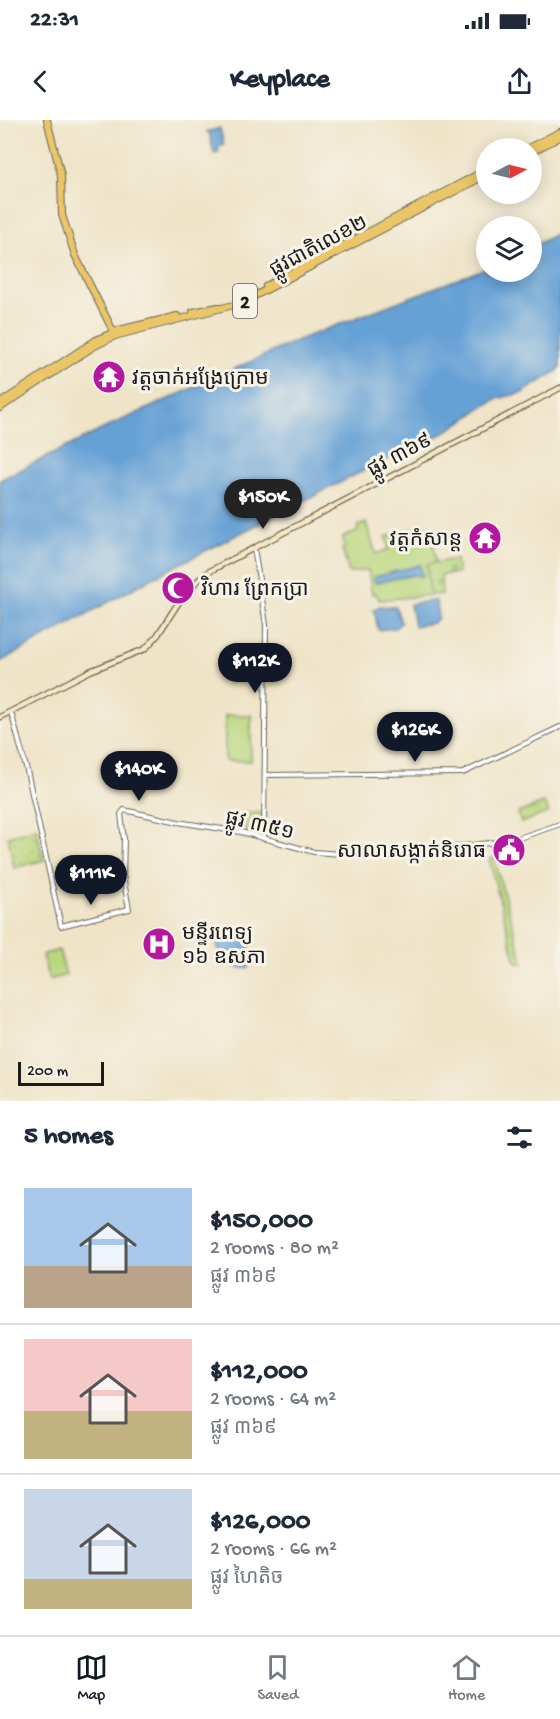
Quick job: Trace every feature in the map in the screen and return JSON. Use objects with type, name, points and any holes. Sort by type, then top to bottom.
[{"type":"main road","points":[[47,120],[61,175],[62,215],[75,255],[114,334]]},
{"type":"main road","points":[[542,141],[560,132]]},
{"type":"main road","points":[[542,146],[560,137]]},
{"type":"main road","name":"ផ្លូវជាតិលេខ២","points":[[257,292],[476,175]]},
{"type":"main road","name":"ផ្លូវជាតិលេខ២","points":[[0,408],[91,343],[114,334],[220,306],[257,292],[476,180]]},
{"type":"main road","name":"ផ្លូវ ៣៦៩","points":[[0,717],[90,671],[145,649],[157,636],[193,583],[208,572],[560,388]]},
{"type":"main road","name":"ផ្លូវជាតិលេខ២","points":[[0,403],[21,391]]},
{"type":"street","points":[[254,548],[266,625],[264,839]]},
{"type":"street","name":"ផ្លូវ ៣៥១","points":[[11,712],[25,762],[61,926],[129,909],[123,876],[124,840],[121,814],[124,810],[186,824],[241,832],[314,852],[361,853],[440,849],[513,840],[560,824]]},
{"type":"street","points":[[266,775],[463,773],[560,727]]},
{"type":"green space","points":[[366,523],[376,554],[389,549],[386,537],[406,530],[428,527],[432,536],[436,562],[428,564],[430,595],[379,600],[376,593],[372,594],[368,570],[349,573],[342,549],[345,548],[343,537],[357,532],[358,526]]},
{"type":"green space","points":[[456,559],[458,573],[441,575],[442,594],[430,595],[427,564]]},
{"type":"green space","points":[[225,715],[251,715],[251,761],[225,761]]},
{"type":"green space","points":[[544,803],[549,812],[521,823],[518,813]]},
{"type":"green space","points":[[244,813],[263,813],[262,832],[258,834],[244,830]]},
{"type":"green space","points":[[36,828],[44,860],[14,868],[8,836]]},
{"type":"green space","points":[[494,858],[523,963],[516,962],[489,859]]},
{"type":"green space","points":[[59,950],[66,975],[49,980],[42,955]]},
{"type":"water","points":[[220,128],[224,145],[218,147],[219,153],[214,154],[209,132],[206,132]]},
{"type":"water","points":[[560,232],[560,369],[522,393],[496,399],[442,434],[359,473],[154,577],[0,662],[0,480],[107,427],[298,340],[476,272],[476,282],[542,282],[542,241]]},
{"type":"water","points":[[420,565],[423,577],[413,575],[375,583],[374,577]]},
{"type":"water","points":[[436,600],[438,618],[433,623],[414,626],[410,604]]},
{"type":"water","points":[[379,606],[396,607],[401,623],[395,628],[378,630],[374,610]]},
{"type":"water","points":[[238,934],[249,934],[252,964],[248,968],[235,967],[226,962],[216,941]]},
{"type":"place","name":"វត្តចាក់អង្រែក្រោម","points":[[109,377]]},
{"type":"place","name":"វត្តកំសាន្ត","points":[[485,538]]},
{"type":"place","name":"វិហារ ព្រែកប្រា","points":[[178,588]]},
{"type":"place","name":"សាលាសង្កាត់និរោធ","points":[[509,850]]},
{"type":"place","name":"មន្ទីរពេទ្យ ១៦ ឧសភា","points":[[159,944]]}]
